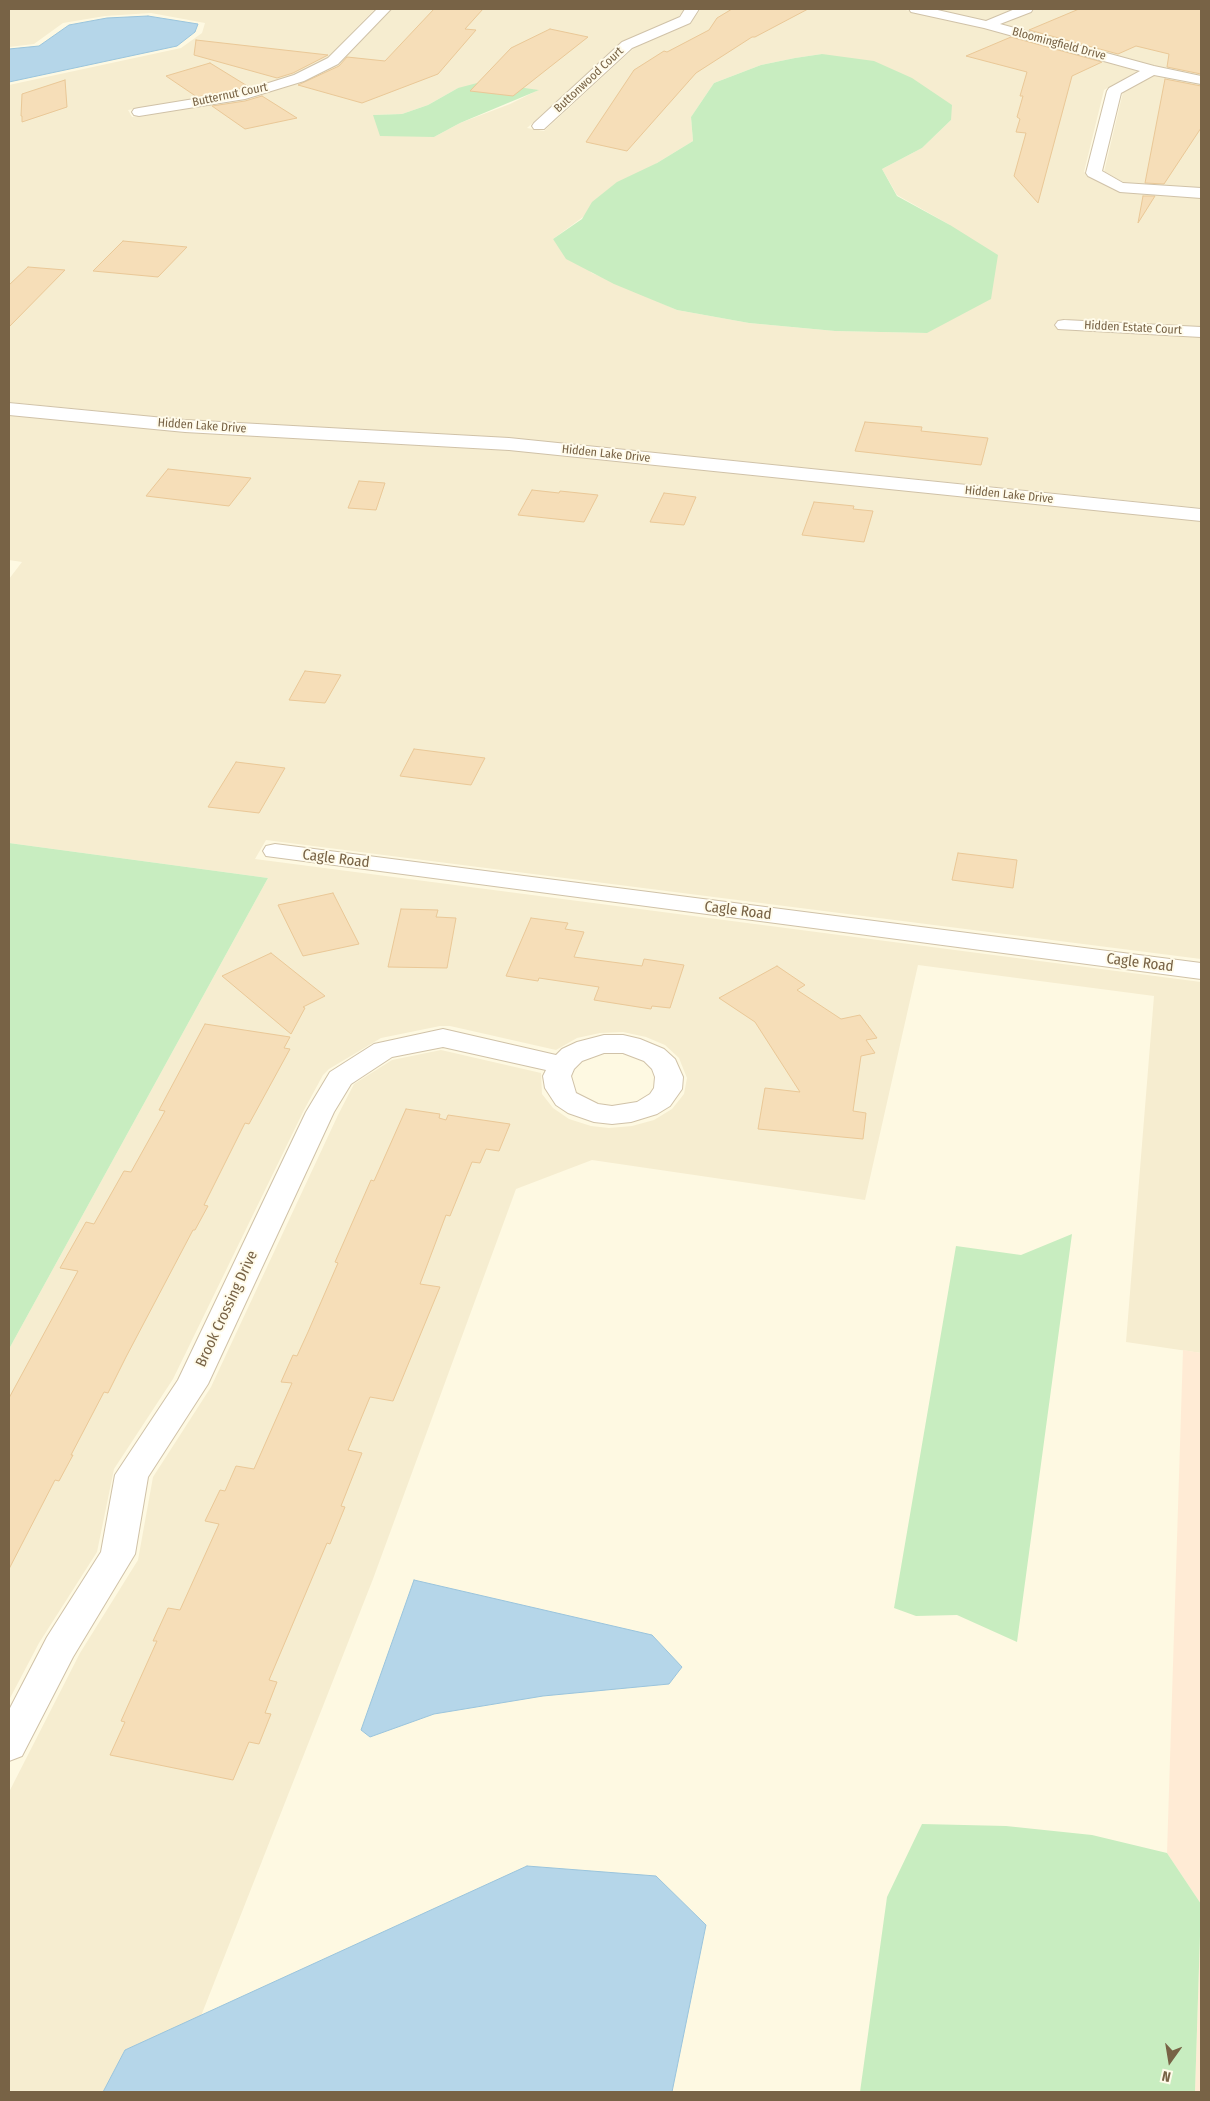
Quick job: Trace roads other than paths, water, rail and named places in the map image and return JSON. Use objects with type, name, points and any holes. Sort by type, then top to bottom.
[{"type":"street","name":"Butternut Court","points":[[139,112],[245,95],[299,78],[333,61],[384,9]]},
{"type":"street","name":"Buttonwood Court","points":[[539,126],[627,45],[685,20],[692,9]]},
{"type":"street","name":"Bloomingfield Drive","points":[[916,9],[987,24],[1152,70],[1201,80]]},
{"type":"street","points":[[987,24],[1026,9]]},
{"type":"street","points":[[1152,70],[1114,91],[1094,173],[1120,187],[1201,193]]},
{"type":"street","name":"Hidden Estate Court","points":[[1064,325],[1201,332]]},
{"type":"street","name":"Hidden Lake Drive","points":[[9,409],[185,426],[509,444],[1201,515]]},
{"type":"street","name":"Cagle Road","points":[[275,851],[1201,970]]},
{"type":"street","name":"Brook Crossing Drive","points":[[9,1745],[60,1647],[118,1554],[132,1475],[192,1384],[320,1112],[340,1078],[384,1050],[443,1038],[503,1050],[562,1065]]},
{"type":"water","points":[[148,16],[198,24],[195,32],[177,46],[9,82],[9,49],[39,46],[69,25],[107,18]]},
{"type":"water","points":[[414,1580],[652,1635],[682,1667],[669,1684],[543,1696],[434,1714],[370,1737],[361,1730]]},
{"type":"water","points":[[527,1866],[656,1876],[706,1925],[672,2092],[103,2092],[125,2050]]}]
